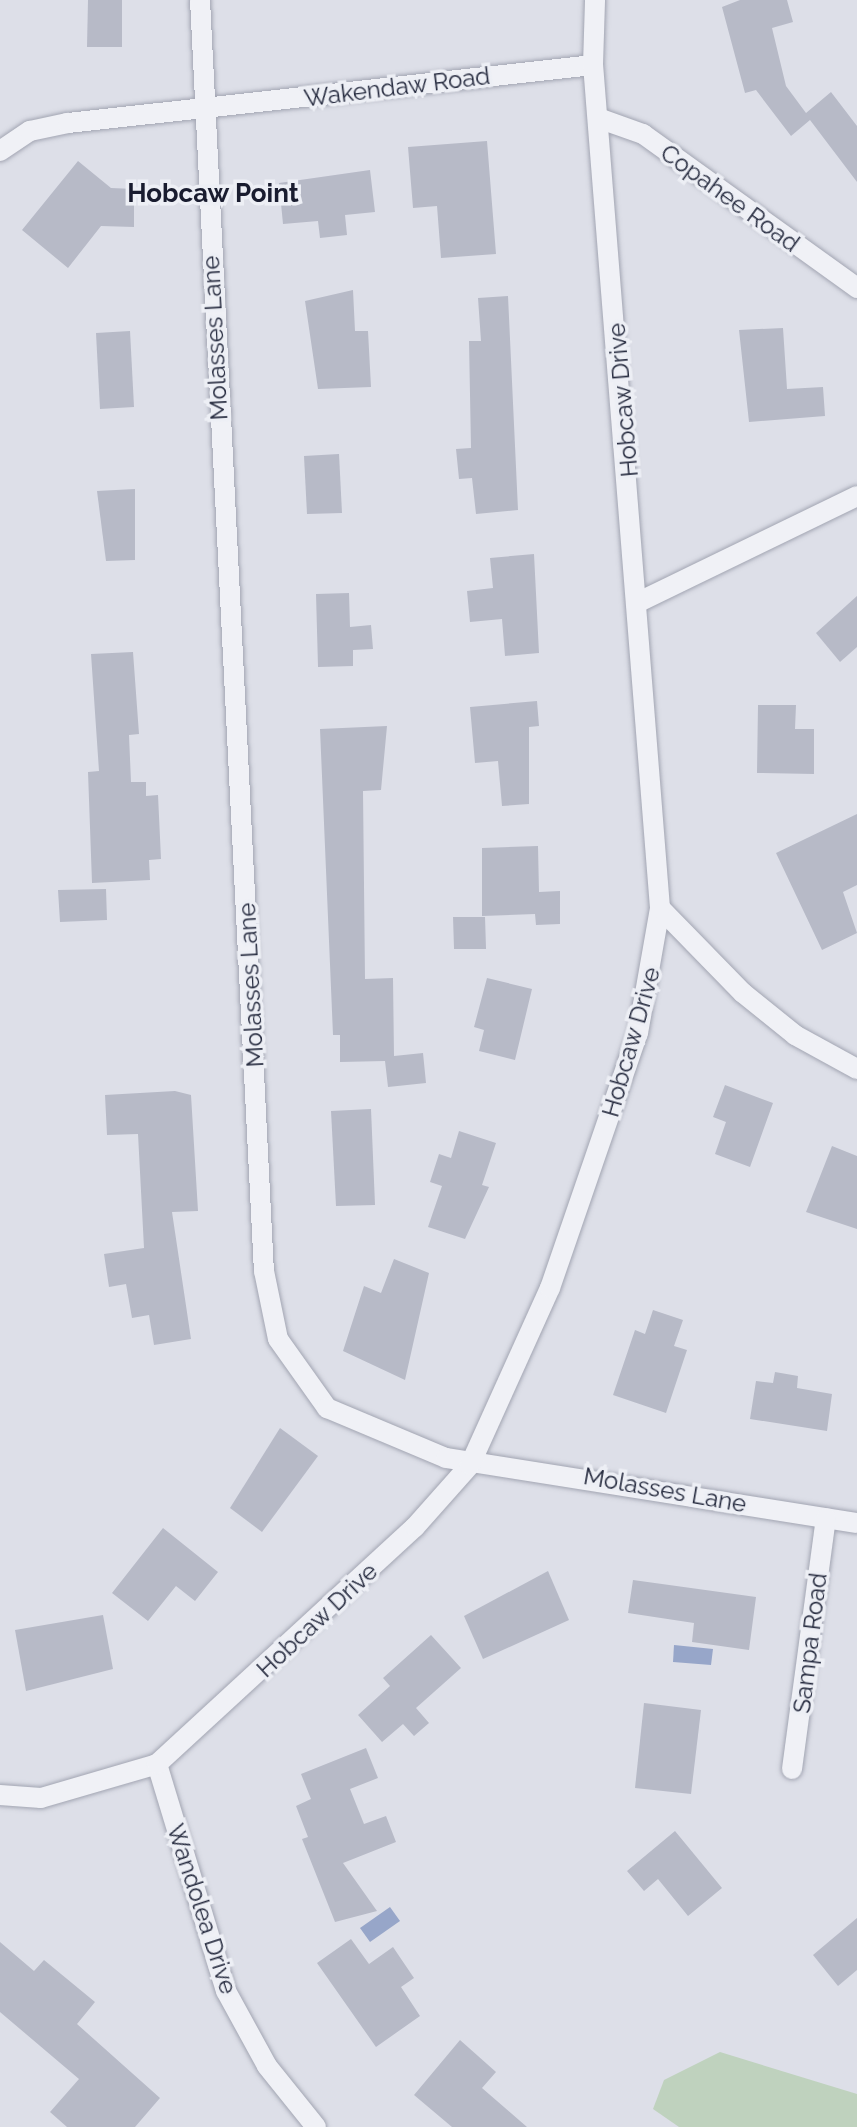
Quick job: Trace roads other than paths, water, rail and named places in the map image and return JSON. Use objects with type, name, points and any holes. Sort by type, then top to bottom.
[{"type":"street","name":"Molasses Lane","points":[[200,0],[202,109],[270,1317],[305,1385],[327,1408],[470,1465],[557,1472],[857,1523]]},
{"type":"street","name":"Hobcaw Drive","points":[[0,1795],[41,1798],[157,1764],[415,1527],[470,1465],[550,1288],[610,1120],[648,995],[660,908],[641,601],[593,65],[595,0]]},
{"type":"street","name":"Wakendaw Road","points":[[202,109],[593,65]]},
{"type":"street","points":[[0,151],[30,131],[202,109]]},
{"type":"street","name":"Copahee Road","points":[[598,118],[643,134],[857,288]]},
{"type":"street","points":[[641,601],[857,496]]},
{"type":"street","points":[[660,908],[743,993],[795,1035],[857,1069]]},
{"type":"street","name":"Sampa Road","points":[[792,1769],[826,1518]]},
{"type":"street","name":"Wandolea Drive","points":[[157,1764],[226,1991],[267,2066],[316,2127]]},
{"type":"water","points":[[674,1645],[713,1649],[711,1665],[673,1662]]},
{"type":"water","points":[[390,1907],[400,1921],[370,1942],[360,1928]]},
{"type":"district","name":"Hobcaw Point","points":[[213,194]]}]
